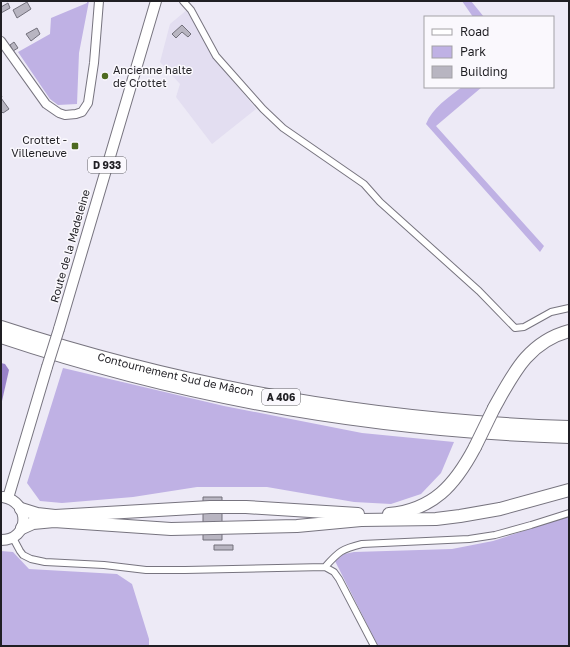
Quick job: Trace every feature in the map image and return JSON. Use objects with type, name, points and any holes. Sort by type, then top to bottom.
[{"type":"highway","name":"Contournement Sud de Mâcon","points":[[1,327],[57,345],[146,368],[236,389],[301,401],[416,416],[569,427]]},
{"type":"highway","points":[[21,509],[38,514],[55,516],[210,507],[246,507],[365,514],[394,514],[414,509],[436,498],[458,476],[511,378],[527,356],[546,340],[569,331]]},
{"type":"highway","name":"Contournement Sud de Mâcon","points":[[1,337],[49,353],[150,379],[270,405],[335,416],[413,426],[569,437]]},
{"type":"highway","points":[[22,528],[33,523],[54,521],[171,529],[297,526],[361,520],[436,519],[494,510],[569,490]]},
{"type":"main road","name":"Route de la Madeleine","points":[[4,498],[48,367],[156,1]]},
{"type":"main road","points":[[1,540],[13,538],[22,528],[24,520],[18,504],[4,498]]},
{"type":"street","points":[[1,41],[46,104],[59,114],[65,115],[82,112],[88,103],[94,63],[99,1]]},
{"type":"street","points":[[183,1],[191,10],[216,56],[262,109],[283,128],[364,184],[380,202],[479,291],[515,328],[524,327],[550,312],[569,308]]},
{"type":"street","points":[[325,567],[336,554],[345,548],[362,544],[469,539],[495,535],[569,513]]},
{"type":"street","points":[[13,538],[23,555],[31,559],[45,562],[104,565],[146,570],[325,567],[334,572],[339,579],[374,646]]},
{"type":"shaded area","points":[[188,9],[215,59],[256,109],[212,144],[176,97],[180,84],[160,62],[170,24]]},
{"type":"shaded area","points":[[1,363],[5,364],[9,370],[2,401],[1,400]]},
{"type":"green space","points":[[87,1],[89,1],[79,53],[77,104],[58,105],[50,99],[18,52],[50,34],[51,18],[87,3]]},
{"type":"green space","points":[[462,1],[471,1],[483,16],[472,16]]},
{"type":"green space","points":[[461,88],[481,88],[436,126],[544,246],[540,252],[426,124],[432,113],[446,99]]},
{"type":"green space","points":[[63,368],[224,406],[362,433],[454,442],[441,473],[421,494],[391,504],[354,502],[267,487],[197,487],[133,497],[62,503],[40,501],[27,483]]},
{"type":"green space","points":[[569,516],[569,646],[378,646],[335,561],[344,554],[354,552],[452,549],[493,541]]},
{"type":"green space","points":[[1,551],[13,552],[29,569],[117,574],[132,584],[149,639],[149,646],[1,646]]},
{"type":"building","points":[[27,2],[31,9],[17,18],[13,10]]},
{"type":"building","points":[[8,3],[10,8],[1,13],[1,7]]},
{"type":"building","points":[[182,25],[191,34],[188,37],[182,32],[176,38],[172,34]]},
{"type":"building","points":[[37,28],[40,34],[31,41],[26,34]]},
{"type":"building","points":[[14,42],[18,48],[13,51],[10,45]]},
{"type":"building","points":[[1,98],[9,109],[3,113],[1,111]]},
{"type":"building","points":[[203,497],[222,497],[222,540],[203,540]]},
{"type":"building","points":[[214,545],[233,545],[233,550],[214,550]]},
{"type":"place","name":"Ancienne halte de Crottet","points":[[105,76]]},
{"type":"place","name":"Crottet - Villeneuve","points":[[75,146]]}]
